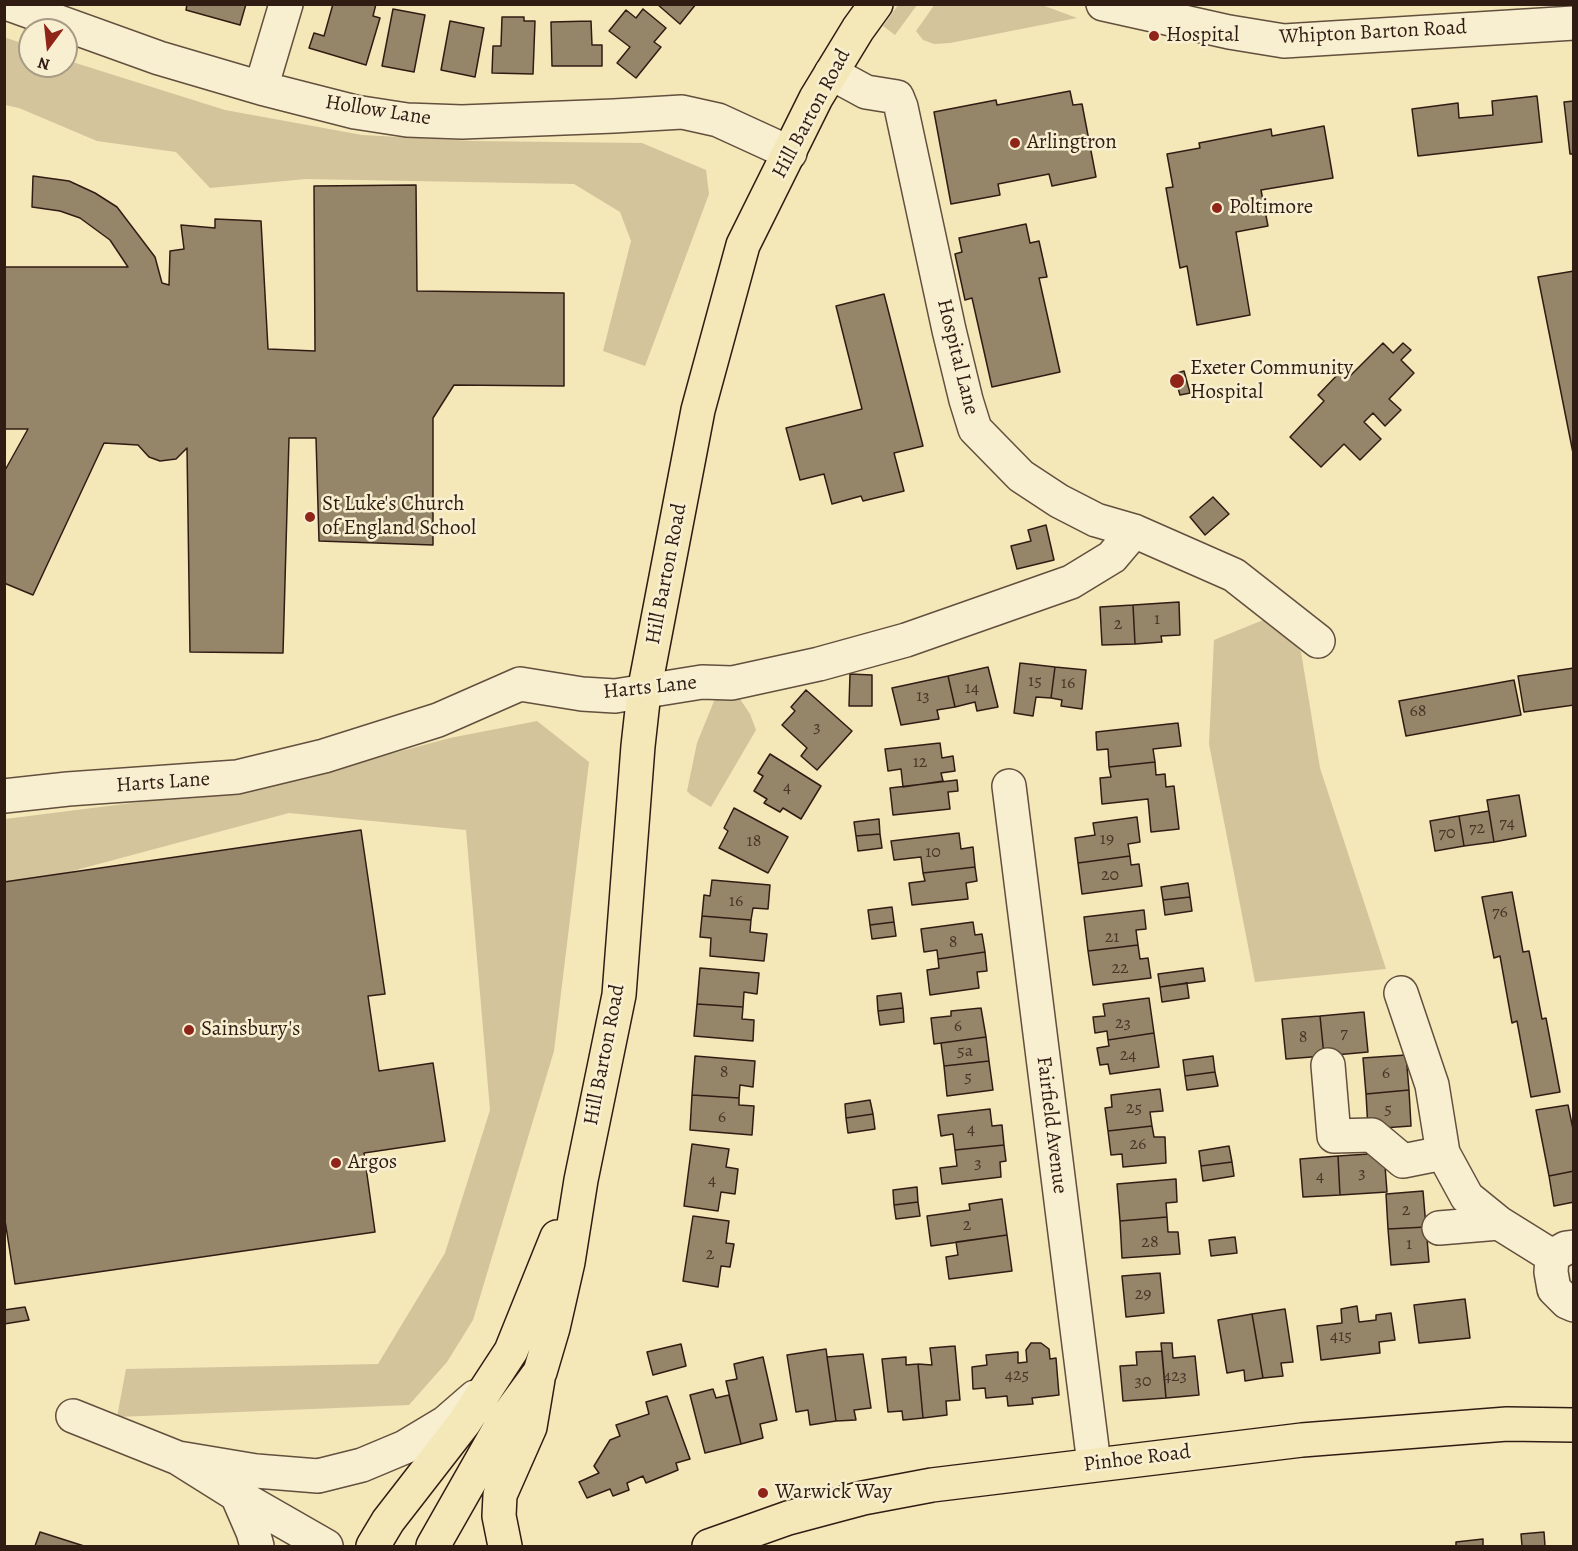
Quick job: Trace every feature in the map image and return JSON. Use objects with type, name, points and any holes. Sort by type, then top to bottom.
[{"type":"main road","name":"Hill Barton Road","points":[[433,1546],[504,1421],[540,1372],[553,1328],[568,1262],[581,1180],[619,995],[644,692],[698,410],[744,245],[816,98],[876,4]]},
{"type":"main road","name":"Hill Barton Road","points":[[373,1546],[388,1521],[464,1423],[511,1351],[581,1180]]},
{"type":"main road","points":[[505,1546],[500,1516],[500,1495],[530,1427],[540,1372]]},
{"type":"main road","name":"Pinhoe Road","points":[[709,1546],[788,1518],[863,1498],[932,1485],[1302,1440],[1507,1424],[1574,1425]]},
{"type":"street","name":"Hollow Lane","points":[[9,4],[159,58],[261,88],[355,111],[407,120],[462,122],[682,112],[718,120],[790,153]]},
{"type":"street","points":[[261,88],[286,4]]},
{"type":"street","name":"Whipton Barton Road","points":[[1103,4],[1229,32],[1284,41],[1574,23]]},
{"type":"street","name":"Hospital Lane","points":[[831,73],[866,92],[897,97],[949,330],[975,429],[1021,476],[1059,501],[1096,520],[1134,531],[1234,575],[1318,641]]},
{"type":"street","name":"Harts Lane","points":[[4,796],[237,777],[324,756],[438,720],[520,684],[582,694],[615,696],[702,682],[732,682],[819,664],[906,640],[1071,582],[1113,557],[1134,531]]},
{"type":"street","name":"Fairfield Avenue","points":[[1009,786],[1094,1464]]},
{"type":"street","points":[[1401,993],[1432,1085],[1443,1153],[1467,1197],[1499,1223],[1563,1252],[1551,1272],[1554,1289],[1567,1302],[1574,1305]]},
{"type":"street","points":[[1328,1065],[1334,1136],[1372,1135],[1403,1161],[1443,1153]]},
{"type":"street","points":[[1439,1228],[1499,1223]]},
{"type":"street","points":[[178,1458],[256,1471],[318,1476],[362,1465],[405,1447],[445,1423],[493,1380]]},
{"type":"street","points":[[73,1416],[178,1458],[237,1496],[326,1546]]},
{"type":"street","points":[[237,1496],[257,1546]]},
{"type":"shaded area","points":[[935,4],[1042,5],[1077,18],[950,43],[934,44],[923,40],[916,31]]},
{"type":"shaded area","points":[[898,5],[917,5],[895,35],[883,26]]},
{"type":"shaded area","points":[[4,37],[18,42],[18,78],[78,78],[78,64],[225,110],[362,135],[474,141],[642,143],[706,170],[709,194],[645,366],[603,351],[631,241],[620,212],[574,184],[306,179],[210,188],[176,152],[97,141],[19,108],[5,105]]},
{"type":"shaded area","points":[[1273,616],[1301,652],[1320,768],[1386,969],[1255,982],[1209,744],[1214,640]]},
{"type":"shaded area","points":[[719,696],[738,696],[750,714],[756,730],[711,807],[687,791],[697,743],[714,701]]},
{"type":"shaded area","points":[[537,721],[589,762],[554,1051],[473,1320],[447,1362],[409,1405],[117,1417],[126,1369],[378,1364],[445,1253],[490,1110],[466,830],[289,813],[5,889],[5,819],[275,785],[450,738]]},
{"type":"building","points":[[187,4],[246,4],[240,25],[186,10]]},
{"type":"building","points":[[333,4],[376,4],[373,16],[380,18],[366,65],[309,48],[314,33],[324,36]]},
{"type":"building","points":[[657,4],[696,4],[680,24]]},
{"type":"building","points":[[393,9],[425,15],[414,72],[382,66]]},
{"type":"building","points":[[643,9],[666,28],[654,42],[661,47],[636,78],[617,63],[630,47],[609,31],[626,10],[636,18]]},
{"type":"building","points":[[502,17],[524,17],[524,21],[535,21],[533,74],[492,73],[493,46],[501,46]]},
{"type":"building","points":[[450,21],[484,28],[475,77],[441,70]]},
{"type":"building","points":[[591,21],[592,45],[602,45],[602,66],[552,66],[551,22]]},
{"type":"building","name":"Arlingtron","points":[[1070,91],[1073,105],[1082,104],[1096,177],[1052,186],[1049,174],[998,184],[1000,195],[951,204],[934,112],[996,100],[997,105]]},
{"type":"building","points":[[1537,96],[1542,142],[1418,156],[1412,109],[1458,103],[1459,118],[1493,115],[1492,101]]},
{"type":"building","points":[[1574,101],[1574,154],[1570,154],[1564,102]]},
{"type":"building","name":"Poltimore","points":[[1324,126],[1333,178],[1261,190],[1268,226],[1236,232],[1250,315],[1197,325],[1187,266],[1180,268],[1166,188],[1173,187],[1167,154],[1200,148],[1199,143],[1271,129],[1272,136]]},
{"type":"building","points":[[33,176],[69,181],[95,193],[117,207],[155,257],[162,283],[169,285],[170,251],[184,249],[181,225],[215,228],[215,219],[261,221],[268,349],[315,351],[314,186],[416,185],[417,291],[564,293],[564,386],[454,385],[433,418],[433,545],[319,541],[316,438],[289,438],[283,653],[190,652],[187,448],[176,459],[160,461],[149,457],[138,445],[104,443],[33,595],[4,583],[4,472],[28,429],[4,429],[4,267],[128,267],[110,240],[80,218],[60,211],[32,207]]},
{"type":"building","points":[[1026,224],[1030,243],[1039,241],[1047,277],[1039,278],[1060,372],[992,387],[972,298],[965,300],[955,254],[962,252],[959,238]]},
{"type":"building","points":[[1574,271],[1574,458],[1538,277]]},
{"type":"building","points":[[884,294],[923,446],[894,453],[904,491],[863,501],[861,496],[832,504],[824,474],[800,480],[786,428],[862,409],[836,306]]},
{"type":"building","points":[[1383,343],[1393,353],[1403,343],[1411,350],[1401,360],[1414,373],[1389,399],[1401,410],[1385,426],[1373,413],[1364,422],[1381,439],[1360,460],[1344,444],[1321,467],[1290,437],[1324,401],[1318,395],[1343,369],[1350,376]]},
{"type":"building","points":[[1184,371],[1190,393],[1180,395],[1174,374]]},
{"type":"building","points":[[1213,497],[1229,514],[1205,535],[1190,517]]},
{"type":"building","points":[[1046,525],[1054,560],[1017,569],[1011,546],[1031,541],[1028,530]]},
{"type":"building","points":[[1179,602],[1180,635],[1161,636],[1162,642],[1135,644],[1133,605]]},
{"type":"building","points":[[1133,605],[1135,644],[1102,645],[1100,607]]},
{"type":"building","points":[[1020,663],[1055,667],[1051,698],[1036,697],[1033,716],[1014,713]]},
{"type":"building","points":[[988,667],[998,707],[977,711],[975,702],[955,707],[948,676]]},
{"type":"building","points":[[1055,667],[1086,670],[1082,709],[1061,706],[1062,700],[1051,698]]},
{"type":"building","points":[[1574,668],[1574,705],[1524,712],[1518,676]]},
{"type":"building","points":[[850,674],[872,675],[872,706],[849,706]]},
{"type":"building","points":[[948,676],[955,707],[937,710],[939,719],[901,725],[892,688]]},
{"type":"building","points":[[1514,680],[1521,715],[1406,736],[1399,701]]},
{"type":"building","points":[[806,690],[852,731],[817,770],[801,756],[807,748],[782,725],[795,711],[791,707]]},
{"type":"building","points":[[1178,723],[1181,746],[1153,749],[1155,762],[1109,767],[1108,749],[1097,750],[1096,732]]},
{"type":"building","points":[[940,743],[942,758],[953,756],[955,771],[941,773],[943,781],[903,787],[901,769],[888,771],[885,749]]},
{"type":"building","points":[[770,754],[821,786],[801,819],[783,808],[780,812],[764,803],[767,799],[754,791],[763,776],[758,773]]},
{"type":"building","points":[[1155,762],[1156,775],[1165,774],[1166,787],[1174,786],[1179,829],[1151,832],[1148,799],[1102,804],[1100,778],[1111,777],[1109,767]]},
{"type":"building","points":[[957,780],[958,791],[948,792],[950,809],[893,815],[890,788]]},
{"type":"building","points":[[1519,795],[1526,836],[1494,842],[1487,800]]},
{"type":"building","points":[[734,808],[788,837],[768,873],[719,848],[728,831],[724,828]]},
{"type":"building","points":[[1489,811],[1494,842],[1464,846],[1459,816]]},
{"type":"building","points":[[1459,816],[1464,846],[1435,851],[1430,821]]},
{"type":"building","points":[[1137,817],[1140,842],[1128,844],[1130,856],[1078,863],[1075,838],[1095,835],[1093,823]]},
{"type":"building","points":[[879,819],[880,834],[856,836],[854,822]]},
{"type":"building","name":"Sainsbury's","points":[[361,830],[385,994],[368,996],[379,1071],[433,1063],[445,1141],[364,1153],[375,1232],[15,1284],[4,1214],[4,882]]},
{"type":"building","points":[[959,833],[961,849],[973,847],[975,867],[923,873],[921,857],[894,860],[891,841]]},
{"type":"building","points":[[880,834],[882,848],[858,851],[856,836]]},
{"type":"building","points":[[1130,856],[1131,865],[1139,864],[1142,886],[1082,894],[1078,863]]},
{"type":"building","points":[[975,867],[977,881],[966,883],[968,899],[912,905],[909,883],[925,881],[923,873]]},
{"type":"building","points":[[712,880],[770,885],[768,909],[753,908],[751,920],[702,916],[704,895],[710,896]]},
{"type":"building","points":[[1188,883],[1190,897],[1163,900],[1161,887]]},
{"type":"building","points":[[1512,892],[1523,952],[1529,951],[1542,1019],[1546,1018],[1560,1092],[1531,1097],[1517,1021],[1512,1023],[1500,956],[1494,958],[1482,897]]},
{"type":"building","points":[[1190,897],[1192,911],[1165,915],[1163,900]]},
{"type":"building","points":[[892,907],[894,922],[870,925],[868,910]]},
{"type":"building","points":[[1144,910],[1146,929],[1136,930],[1138,945],[1088,951],[1084,917]]},
{"type":"building","points":[[702,916],[751,920],[750,932],[767,934],[764,961],[710,956],[711,938],[700,937]]},
{"type":"building","points":[[894,922],[896,936],[872,939],[870,925]]},
{"type":"building","points":[[973,922],[975,935],[982,934],[985,952],[938,959],[937,950],[924,952],[921,929]]},
{"type":"building","points":[[1138,945],[1140,959],[1148,958],[1151,978],[1093,985],[1088,951]]},
{"type":"building","points":[[985,952],[987,971],[977,972],[979,988],[930,995],[927,970],[939,968],[938,959]]},
{"type":"building","points":[[700,968],[759,973],[757,994],[744,992],[743,1007],[697,1004]]},
{"type":"building","points":[[1203,968],[1205,981],[1160,987],[1158,974]]},
{"type":"building","points":[[1187,983],[1189,998],[1162,1002],[1160,987]]},
{"type":"building","points":[[901,993],[903,1008],[878,1011],[877,996]]},
{"type":"building","points":[[1149,998],[1154,1033],[1108,1040],[1107,1031],[1095,1033],[1093,1017],[1105,1016],[1103,1004]]},
{"type":"building","points":[[697,1004],[743,1007],[742,1019],[754,1020],[753,1041],[694,1036]]},
{"type":"building","points":[[903,1008],[904,1022],[880,1025],[878,1011]]},
{"type":"building","points":[[981,1008],[986,1037],[934,1044],[931,1018],[951,1016],[951,1011]]},
{"type":"building","points":[[1364,1012],[1368,1052],[1324,1056],[1320,1016]]},
{"type":"building","points":[[1320,1016],[1324,1056],[1286,1059],[1282,1019]]},
{"type":"building","points":[[1154,1033],[1159,1067],[1110,1074],[1108,1064],[1100,1065],[1097,1048],[1109,1046],[1108,1040]]},
{"type":"building","points":[[986,1037],[989,1061],[944,1066],[941,1043]]},
{"type":"building","points":[[1406,1055],[1409,1090],[1366,1094],[1363,1058]]},
{"type":"building","points":[[695,1056],[755,1061],[753,1087],[740,1085],[739,1098],[692,1095]]},
{"type":"building","points":[[1213,1056],[1215,1072],[1185,1076],[1183,1060]]},
{"type":"building","points":[[989,1061],[993,1090],[947,1096],[944,1066]]},
{"type":"building","points":[[1215,1072],[1218,1086],[1187,1090],[1185,1076]]},
{"type":"building","points":[[1160,1089],[1163,1111],[1150,1112],[1152,1126],[1108,1131],[1105,1108],[1112,1107],[1111,1095]]},
{"type":"building","points":[[1409,1090],[1411,1126],[1368,1129],[1366,1094]]},
{"type":"building","points":[[692,1095],[739,1098],[739,1105],[754,1106],[752,1135],[690,1130]]},
{"type":"building","points":[[870,1100],[873,1114],[846,1118],[845,1104]]},
{"type":"building","points":[[1568,1105],[1574,1134],[1574,1171],[1549,1176],[1536,1110]]},
{"type":"building","points":[[990,1109],[992,1126],[1002,1125],[1004,1145],[955,1150],[953,1134],[941,1136],[938,1115]]},
{"type":"building","points":[[873,1114],[875,1129],[848,1133],[846,1118]]},
{"type":"building","points":[[1152,1126],[1154,1137],[1165,1137],[1166,1163],[1123,1167],[1122,1154],[1111,1155],[1108,1131]]},
{"type":"building","points":[[692,1144],[729,1149],[726,1167],[738,1169],[735,1194],[721,1192],[718,1211],[684,1206]]},
{"type":"building","points":[[1004,1145],[1006,1161],[1000,1162],[1001,1177],[942,1184],[940,1168],[957,1166],[955,1150]]},
{"type":"building","points":[[1229,1146],[1232,1162],[1201,1166],[1199,1151]]},
{"type":"building","points":[[1384,1153],[1387,1192],[1340,1195],[1338,1156]]},
{"type":"building","points":[[1338,1156],[1340,1195],[1303,1197],[1300,1159]]},
{"type":"building","points":[[1232,1162],[1234,1176],[1203,1181],[1201,1166]]},
{"type":"building","points":[[1574,1171],[1574,1202],[1554,1206],[1549,1176]]},
{"type":"building","points":[[1176,1179],[1177,1202],[1166,1203],[1167,1217],[1120,1221],[1117,1184]]},
{"type":"building","points":[[917,1187],[918,1202],[894,1205],[893,1190]]},
{"type":"building","points":[[1423,1191],[1426,1227],[1388,1229],[1386,1194]]},
{"type":"building","points":[[1002,1199],[1007,1235],[931,1246],[927,1216],[970,1210],[969,1204]]},
{"type":"building","points":[[918,1202],[920,1216],[896,1219],[894,1205]]},
{"type":"building","points":[[693,1216],[729,1221],[726,1243],[734,1244],[730,1267],[721,1266],[718,1287],[683,1281]]},
{"type":"building","points":[[1167,1217],[1168,1232],[1178,1232],[1180,1254],[1122,1258],[1120,1221]]},
{"type":"building","points":[[1426,1227],[1429,1262],[1391,1265],[1388,1229]]},
{"type":"building","points":[[1007,1235],[1012,1271],[949,1279],[946,1257],[958,1255],[956,1242]]},
{"type":"building","points":[[1235,1237],[1237,1253],[1211,1256],[1209,1240]]},
{"type":"building","points":[[1160,1273],[1164,1313],[1126,1317],[1122,1276]]},
{"type":"building","points":[[1465,1299],[1470,1338],[1419,1343],[1414,1305]]},
{"type":"building","points":[[1357,1306],[1359,1322],[1376,1320],[1376,1315],[1391,1313],[1395,1340],[1379,1342],[1380,1353],[1321,1360],[1317,1326],[1342,1323],[1341,1309]]},
{"type":"building","points":[[25,1307],[29,1320],[4,1324],[4,1310]]},
{"type":"building","points":[[1285,1309],[1293,1362],[1281,1363],[1283,1376],[1263,1378],[1252,1314]]},
{"type":"building","points":[[1252,1314],[1263,1378],[1245,1381],[1244,1370],[1227,1373],[1218,1320]]},
{"type":"building","points":[[1031,1343],[1041,1343],[1049,1349],[1050,1359],[1056,1358],[1059,1395],[1032,1398],[1033,1404],[1008,1406],[1007,1396],[986,1398],[985,1388],[973,1389],[972,1367],[987,1365],[986,1355],[1018,1352],[1018,1363],[1027,1362],[1026,1350]]},
{"type":"building","points":[[1161,1343],[1172,1343],[1173,1358],[1195,1356],[1199,1395],[1166,1398]]},
{"type":"building","points":[[681,1344],[686,1366],[653,1375],[647,1352]]},
{"type":"building","points":[[955,1346],[960,1400],[946,1401],[947,1415],[923,1418],[918,1364],[932,1365],[930,1348]]},
{"type":"building","points":[[826,1349],[836,1421],[810,1425],[808,1410],[796,1412],[787,1355]]},
{"type":"building","points":[[1162,1351],[1166,1398],[1123,1401],[1120,1366],[1137,1365],[1136,1352]]},
{"type":"building","points":[[863,1354],[871,1408],[854,1410],[856,1420],[836,1421],[827,1357]]},
{"type":"building","points":[[763,1357],[777,1420],[760,1424],[763,1438],[741,1444],[726,1381],[737,1379],[734,1364]]},
{"type":"building","points":[[906,1357],[906,1365],[918,1364],[923,1418],[903,1420],[902,1411],[888,1412],[882,1359]]},
{"type":"building","points":[[713,1389],[716,1398],[729,1395],[741,1444],[705,1453],[690,1395]]},
{"type":"building","points":[[667,1396],[690,1459],[676,1463],[678,1470],[646,1483],[643,1476],[627,1483],[629,1490],[613,1496],[610,1489],[587,1498],[579,1482],[599,1473],[594,1466],[610,1440],[620,1436],[616,1425],[649,1414],[646,1402]]},
{"type":"building","points":[[40,1532],[84,1546],[35,1546]]},
{"type":"building","points":[[1544,1532],[1545,1546],[1522,1546],[1521,1534]]},
{"type":"building","points":[[1483,1539],[1483,1546],[1456,1546],[1456,1542]]},
{"type":"place","name":"Hospital","points":[[1154,36]]},
{"type":"place","name":"Arlingtron","points":[[1015,143]]},
{"type":"place","name":"Poltimore","points":[[1217,208]]},
{"type":"place","name":"Exeter Community Hospital","points":[[1177,381]]},
{"type":"place","name":"St Luke's Church of England School","points":[[310,517]]},
{"type":"place","name":"Sainsbury's","points":[[189,1030]]},
{"type":"place","name":"Argos","points":[[336,1163]]},
{"type":"place","name":"Warwick Way","points":[[763,1493]]}]
